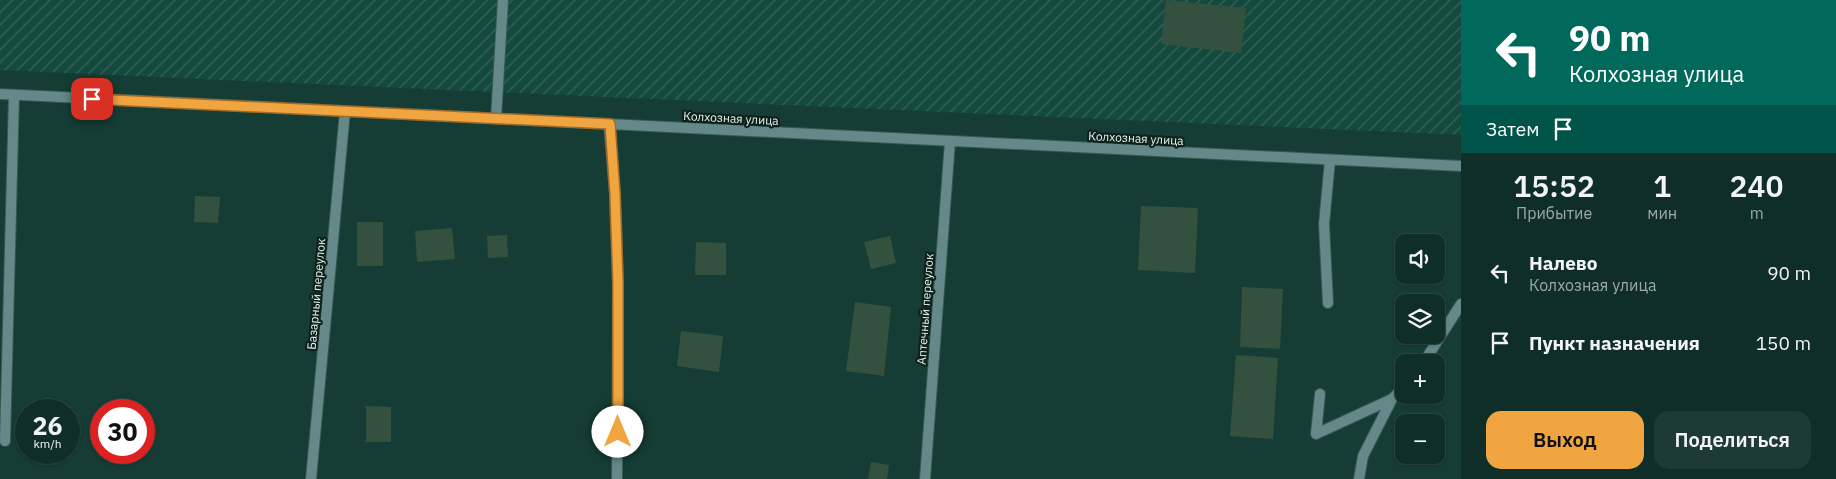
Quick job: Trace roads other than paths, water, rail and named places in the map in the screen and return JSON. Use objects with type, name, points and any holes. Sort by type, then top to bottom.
[{"type":"street","points":[[496,118],[503,0]]},
{"type":"street","name":"Колхозная улица","points":[[0,94],[1461,166]]},
{"type":"street","points":[[5,441],[14,95]]},
{"type":"street","name":"Базарный переулок","points":[[311,479],[345,111]]},
{"type":"street","points":[[610,124],[618,283],[617,479]]},
{"type":"street","name":"Аптечный переулок","points":[[925,479],[950,141]]},
{"type":"street","points":[[1328,303],[1324,224],[1330,160]]},
{"type":"street","points":[[1429,354],[1461,304]]},
{"type":"street","points":[[1320,394],[1316,434],[1392,400]]},
{"type":"street","points":[[1359,479],[1364,456],[1395,397]]}]
